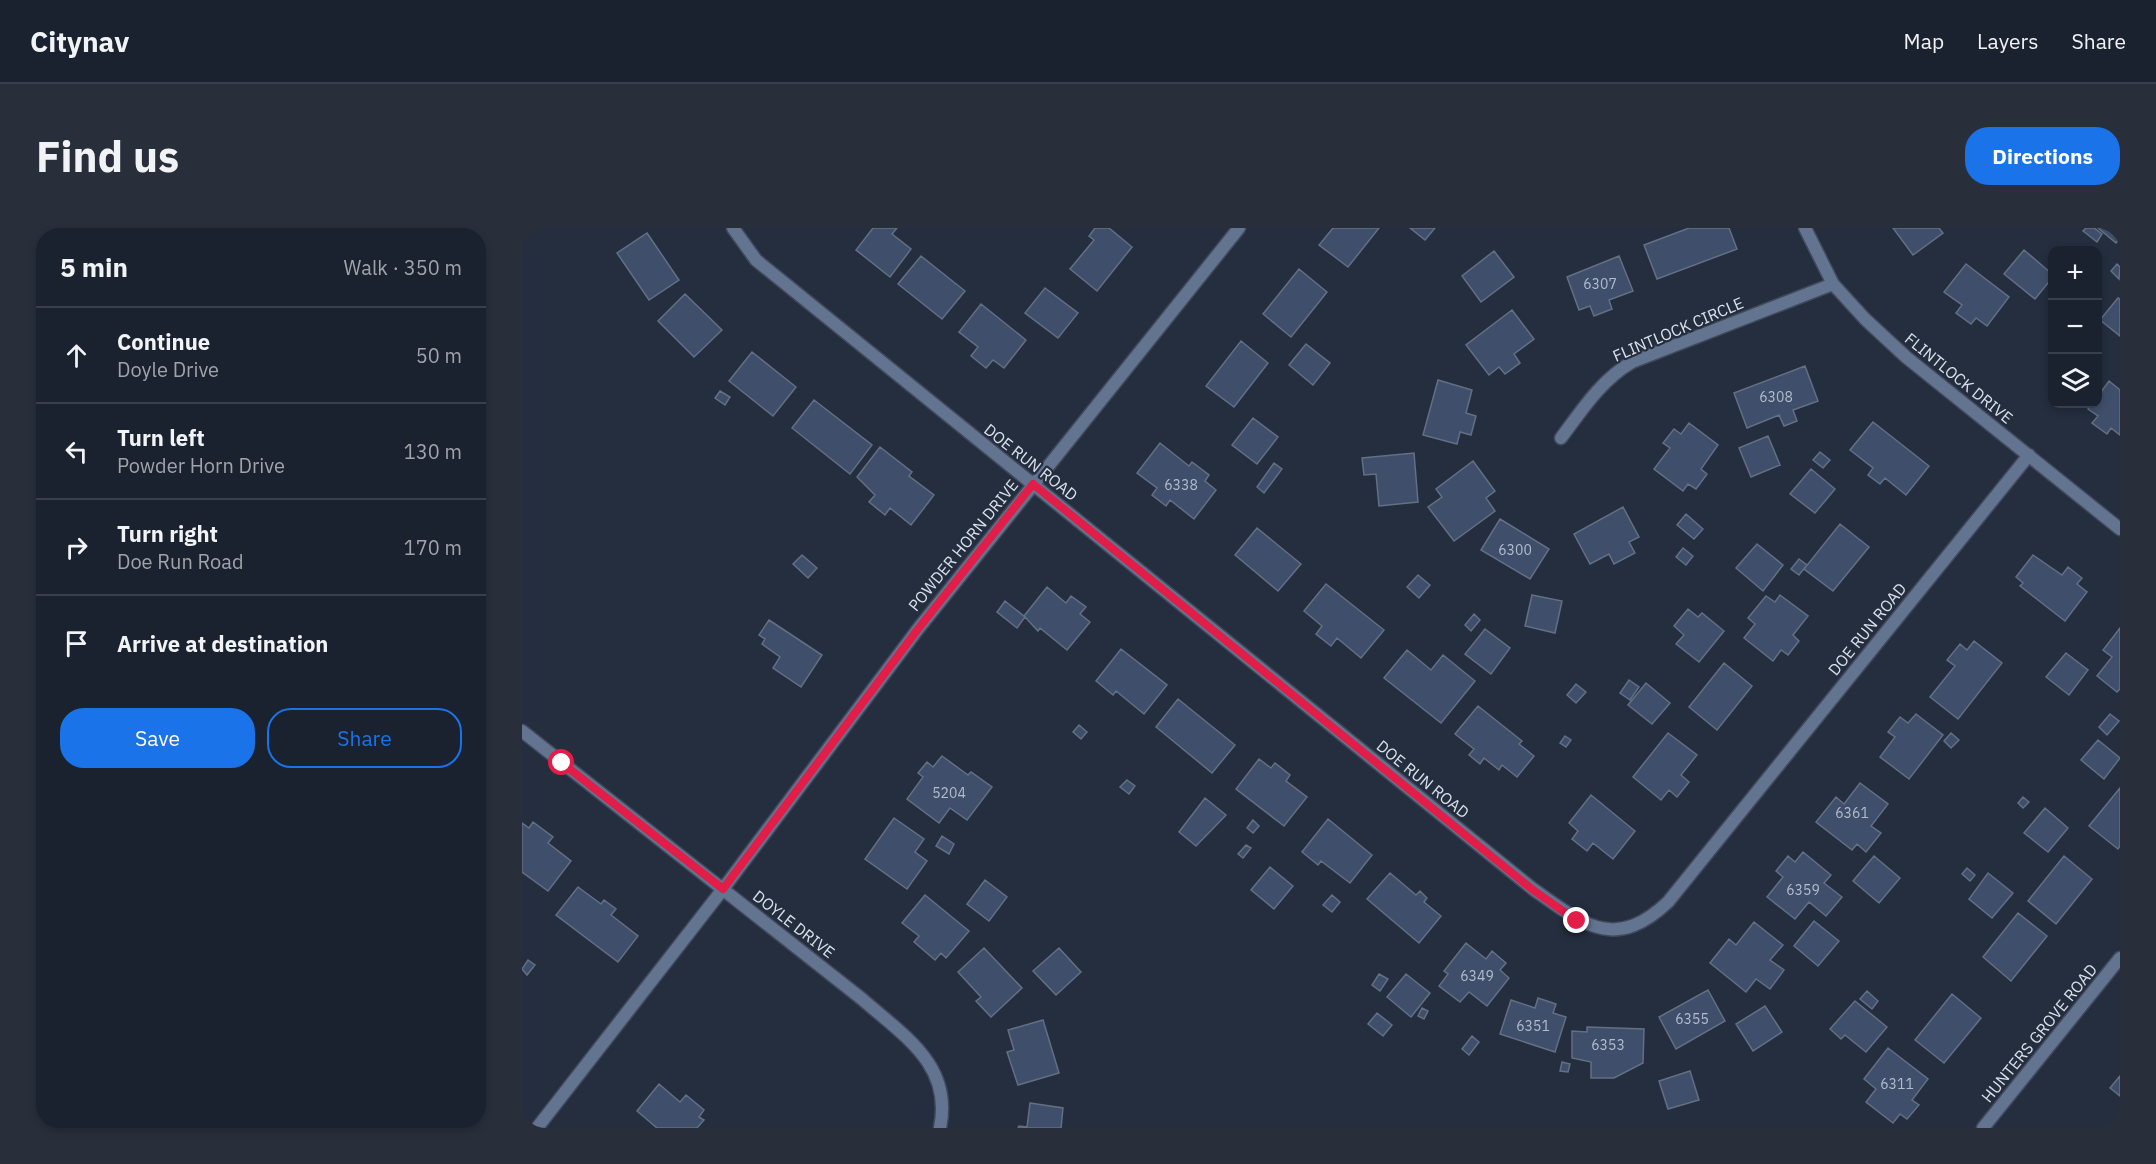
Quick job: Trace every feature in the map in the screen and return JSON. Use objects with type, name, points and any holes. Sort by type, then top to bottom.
[{"type":"street","name":"DOE RUN ROAD","points":[[733,228],[756,260],[1533,890],[1577,921],[1602,929],[1620,930],[1634,927],[1651,918],[1668,902],[2029,455]]},
{"type":"street","name":"POWDER HORN DRIVE","points":[[537,1128],[723,889],[918,629],[1239,228]]},
{"type":"street","name":"FLINTLOCK DRIVE","points":[[1805,228],[1833,284],[1865,319],[1906,357],[2120,530]]},
{"type":"street","name":"FLINTLOCK CIRCLE","points":[[1561,438],[1603,383],[1632,362],[1833,284]]},
{"type":"street","name":"DOYLE DRIVE","points":[[522,731],[862,999],[922,1054],[934,1070],[942,1091],[944,1111],[940,1128]]},
{"type":"street","name":"HUNTERS GROVE ROAD","points":[[1983,1128],[2120,958]]},
{"type":"building","points":[[873,228],[897,228],[892,234],[911,249],[890,277],[856,250]]},
{"type":"building","points":[[1095,228],[1109,228],[1132,247],[1097,291],[1070,269],[1094,240],[1089,236]]},
{"type":"building","points":[[1333,228],[1379,228],[1348,267],[1319,245]]},
{"type":"building","points":[[1410,228],[1435,228],[1425,240]]},
{"type":"building","points":[[1689,228],[1729,228],[1737,249],[1657,279],[1644,245]]},
{"type":"building","points":[[1893,228],[1939,228],[1943,233],[1913,255]]},
{"type":"building","points":[[2086,228],[2094,228],[2102,234],[2097,242],[2083,231]]},
{"type":"building","points":[[2098,228],[2120,228],[2120,238],[2116,243]]},
{"type":"building","points":[[647,233],[679,280],[649,300],[617,253]]},
{"type":"building","points":[[2024,250],[2048,271],[2048,283],[2035,299],[2004,274]]},
{"type":"building","points":[[1494,251],[1514,277],[1481,302],[1462,276]]},
{"type":"building","points":[[921,256],[965,291],[942,319],[898,284]]},
{"type":"building","points":[[1619,256],[1633,291],[1609,300],[1612,309],[1594,316],[1590,306],[1579,310],[1567,277]]},
{"type":"building","points":[[1966,264],[2009,297],[1987,326],[1976,318],[1971,324],[1956,313],[1962,305],[1944,292]]},
{"type":"building","points":[[2117,264],[2120,267],[2119,279],[2111,271]]},
{"type":"building","points":[[1299,269],[1327,292],[1291,337],[1263,314]]},
{"type":"building","points":[[1045,288],[1078,313],[1058,338],[1025,313]]},
{"type":"building","points":[[685,294],[722,330],[694,357],[658,321]]},
{"type":"building","points":[[2118,298],[2120,299],[2120,336],[2102,322],[2102,318]]},
{"type":"building","points":[[981,304],[1026,340],[1004,368],[993,360],[986,368],[971,356],[978,347],[959,332]]},
{"type":"building","points":[[1512,310],[1534,339],[1514,354],[1520,363],[1505,374],[1499,367],[1489,375],[1466,345]]},
{"type":"building","points":[[1241,341],[1268,363],[1234,407],[1206,386]]},
{"type":"building","points":[[1306,344],[1330,363],[1313,385],[1289,365]]},
{"type":"building","points":[[752,352],[796,387],[773,416],[729,381]]},
{"type":"building","points":[[1805,366],[1818,401],[1793,410],[1797,421],[1784,426],[1779,415],[1747,428],[1734,393]]},
{"type":"building","points":[[1438,380],[1472,390],[1466,413],[1476,416],[1471,435],[1460,432],[1457,444],[1423,435]]},
{"type":"building","points":[[2109,381],[2120,390],[2120,435],[2111,428],[2107,434],[2092,423],[2098,416],[2088,409],[2102,408],[2102,391]]},
{"type":"building","points":[[720,391],[730,397],[725,405],[715,398]]},
{"type":"building","points":[[814,400],[872,445],[850,474],[792,428]]},
{"type":"building","points":[[1253,418],[1278,437],[1257,464],[1232,445]]},
{"type":"building","points":[[1873,422],[1929,466],[1906,495],[1885,478],[1880,484],[1868,475],[1873,468],[1850,450]]},
{"type":"building","points":[[1689,423],[1718,445],[1701,469],[1707,474],[1696,489],[1688,484],[1683,491],[1654,469],[1670,448],[1663,443],[1674,429],[1681,434]]},
{"type":"building","points":[[1768,436],[1780,465],[1751,477],[1739,448]]},
{"type":"building","points":[[1160,443],[1189,466],[1192,462],[1209,475],[1205,481],[1216,490],[1194,519],[1170,500],[1166,506],[1152,495],[1157,488],[1137,473]]},
{"type":"building","points":[[880,447],[912,472],[909,476],[934,495],[911,525],[890,508],[885,515],[869,502],[875,495],[857,477]]},
{"type":"building","points":[[1820,452],[1830,460],[1823,468],[1813,460]]},
{"type":"building","points":[[1414,453],[1418,502],[1379,506],[1376,474],[1364,475],[1362,458]]},
{"type":"building","points":[[1473,461],[1495,491],[1486,498],[1495,511],[1454,541],[1428,507],[1442,497],[1436,489]]},
{"type":"building","points":[[1274,463],[1282,469],[1264,493],[1257,487]]},
{"type":"building","points":[[1811,469],[1835,489],[1815,513],[1790,494]]},
{"type":"building","points":[[1623,507],[1639,537],[1629,542],[1635,553],[1614,564],[1609,554],[1590,564],[1574,534]]},
{"type":"building","points":[[1686,514],[1703,529],[1694,539],[1677,525]]},
{"type":"building","points":[[1500,519],[1549,549],[1530,579],[1481,550]]},
{"type":"building","points":[[1840,524],[1869,547],[1833,591],[1804,569]]},
{"type":"building","points":[[1257,528],[1301,564],[1278,591],[1235,555]]},
{"type":"building","points":[[1757,544],[1783,565],[1763,591],[1736,568]]},
{"type":"building","points":[[1683,548],[1693,556],[1686,565],[1676,557]]},
{"type":"building","points":[[802,555],[817,568],[808,578],[793,564]]},
{"type":"building","points":[[2033,555],[2062,575],[2068,567],[2082,578],[2077,584],[2087,592],[2065,621],[2020,586],[2023,583],[2016,577]]},
{"type":"building","points":[[1799,559],[1807,565],[1799,575],[1791,569]]},
{"type":"building","points":[[1418,575],[1430,585],[1419,598],[1407,587]]},
{"type":"building","points":[[1326,584],[1384,630],[1361,658],[1337,638],[1331,646],[1316,634],[1322,626],[1304,611]]},
{"type":"building","points":[[1047,587],[1066,603],[1071,596],[1086,607],[1080,614],[1090,622],[1067,650],[1040,628],[1038,631],[1024,616]]},
{"type":"building","points":[[1532,595],[1562,601],[1555,633],[1525,626]]},
{"type":"building","points":[[1780,595],[1808,616],[1793,635],[1799,641],[1788,655],[1781,650],[1773,661],[1744,638],[1755,624],[1748,618],[1766,596],[1775,602]]},
{"type":"building","points":[[1005,601],[1025,617],[1017,628],[997,612]]},
{"type":"building","points":[[1688,609],[1698,617],[1702,613],[1724,631],[1699,662],[1676,644],[1684,635],[1674,626]]},
{"type":"building","points":[[1474,614],[1480,620],[1471,631],[1465,625]]},
{"type":"building","points":[[769,620],[822,655],[801,687],[773,668],[780,657],[762,644],[765,639],[759,635]]},
{"type":"building","points":[[2120,628],[2120,689],[2117,692],[2097,676],[2112,657],[2103,650]]},
{"type":"building","points":[[1485,629],[1510,648],[1491,674],[1465,654]]},
{"type":"building","points":[[1974,641],[2002,663],[1958,719],[1930,697],[1955,666],[1947,660],[1960,644],[1967,650]]},
{"type":"building","points":[[1121,649],[1167,685],[1144,714],[1116,691],[1113,695],[1096,681]]},
{"type":"building","points":[[1407,650],[1431,670],[1443,655],[1475,681],[1441,723],[1384,678]]},
{"type":"building","points":[[2066,653],[2088,670],[2069,695],[2046,677]]},
{"type":"building","points":[[1724,663],[1752,686],[1717,730],[1689,707]]},
{"type":"building","points":[[1629,680],[1639,687],[1630,700],[1620,693]]},
{"type":"building","points":[[1646,683],[1670,703],[1652,724],[1628,705]]},
{"type":"building","points":[[1576,684],[1586,692],[1576,703],[1567,695]]},
{"type":"building","points":[[1178,699],[1235,745],[1212,773],[1156,727]]},
{"type":"building","points":[[1478,706],[1522,741],[1519,744],[1534,756],[1517,777],[1502,765],[1499,770],[1484,758],[1480,764],[1469,755],[1474,749],[1455,734]]},
{"type":"building","points":[[1916,714],[1943,735],[1909,779],[1880,757],[1895,737],[1888,732],[1900,717],[1908,723]]},
{"type":"building","points":[[2110,714],[2119,721],[2107,735],[2099,727]]},
{"type":"building","points":[[1079,725],[1087,732],[1081,739],[1073,732]]},
{"type":"building","points":[[1668,733],[1697,755],[1681,775],[1689,782],[1677,797],[1669,790],[1661,800],[1633,777]]},
{"type":"building","points":[[1951,733],[1959,740],[1951,748],[1944,741]]},
{"type":"building","points":[[1565,736],[1571,740],[1566,747],[1560,743]]},
{"type":"building","points":[[2098,740],[2120,758],[2104,779],[2081,760]]},
{"type":"building","points":[[942,756],[968,775],[971,772],[992,787],[967,820],[950,808],[939,823],[907,799],[923,777],[918,773],[927,762],[933,767]]},
{"type":"building","points":[[1259,759],[1271,768],[1275,763],[1290,775],[1286,781],[1307,797],[1284,826],[1236,789]]},
{"type":"building","points":[[1127,780],[1135,786],[1129,794],[1120,787]]},
{"type":"building","points":[[1860,783],[1888,804],[1871,826],[1881,833],[1866,852],[1857,844],[1852,850],[1816,822],[1836,797],[1844,804]]},
{"type":"building","points":[[2120,788],[2120,846],[2118,849],[2089,826]]},
{"type":"building","points":[[1591,795],[1635,831],[1613,859],[1593,843],[1587,851],[1572,839],[1578,831],[1569,823]]},
{"type":"building","points":[[2023,797],[2029,802],[2023,808],[2018,803]]},
{"type":"building","points":[[1205,798],[1226,815],[1196,846],[1179,832]]},
{"type":"building","points":[[2045,808],[2068,828],[2048,852],[2024,833]]},
{"type":"building","points":[[894,818],[924,839],[915,852],[927,861],[907,889],[865,859]]},
{"type":"building","points":[[1328,819],[1372,855],[1350,883],[1321,861],[1318,865],[1302,852]]},
{"type":"building","points":[[1253,820],[1259,826],[1253,833],[1247,828]]},
{"type":"building","points":[[533,822],[553,837],[548,843],[571,861],[548,891],[522,872],[522,823],[529,828]]},
{"type":"building","points":[[942,836],[954,844],[949,854],[936,846]]},
{"type":"building","points":[[1246,845],[1251,848],[1243,858],[1238,854]]},
{"type":"building","points":[[1803,852],[1831,875],[1824,883],[1842,897],[1826,916],[1809,902],[1795,919],[1767,897],[1783,877],[1776,871],[1788,856],[1795,862]]},
{"type":"building","points":[[1874,856],[1900,878],[1879,903],[1853,881]]},
{"type":"building","points":[[2064,856],[2092,879],[2056,924],[2028,901]]},
{"type":"building","points":[[1270,867],[1293,886],[1274,909],[1251,890]]},
{"type":"building","points":[[1967,868],[1975,875],[1970,881],[1962,874]]},
{"type":"building","points":[[1390,873],[1416,895],[1420,891],[1427,898],[1424,902],[1441,916],[1419,943],[1367,899]]},
{"type":"building","points":[[1988,873],[2013,893],[1992,918],[1969,899]]},
{"type":"building","points":[[985,880],[1007,897],[989,921],[967,904]]},
{"type":"building","points":[[578,887],[601,904],[604,900],[616,909],[611,915],[638,936],[618,962],[556,915]]},
{"type":"building","points":[[925,895],[969,931],[946,958],[941,953],[935,960],[914,942],[919,936],[902,923]]},
{"type":"building","points":[[1332,895],[1340,902],[1332,912],[1323,905]]},
{"type":"building","points":[[2018,913],[2047,936],[2011,981],[1983,957]]},
{"type":"building","points":[[1814,921],[1839,941],[1818,966],[1794,946]]},
{"type":"building","points":[[1754,922],[1783,945],[1770,960],[1784,970],[1770,989],[1756,979],[1746,992],[1710,963],[1729,939],[1736,945]]},
{"type":"building","points":[[1466,943],[1486,959],[1492,951],[1506,963],[1500,970],[1509,978],[1487,1006],[1469,992],[1460,1002],[1439,986],[1448,974],[1444,971]]},
{"type":"building","points":[[984,948],[1022,988],[991,1017],[976,1001],[981,997],[958,972]]},
{"type":"building","points":[[1059,948],[1081,972],[1056,995],[1033,971]]},
{"type":"building","points":[[528,960],[535,965],[527,975],[522,969]]},
{"type":"building","points":[[1379,974],[1388,979],[1380,991],[1372,985]]},
{"type":"building","points":[[1406,974],[1430,993],[1411,1017],[1387,997]]},
{"type":"building","points":[[1708,990],[1725,1021],[1676,1049],[1659,1017]]},
{"type":"building","points":[[1867,991],[1878,1001],[1872,1009],[1860,999]]},
{"type":"building","points":[[1952,994],[1981,1018],[1944,1063],[1915,1040]]},
{"type":"building","points":[[1538,998],[1556,1004],[1553,1013],[1566,1017],[1555,1052],[1500,1034],[1511,1000],[1535,1008]]},
{"type":"building","points":[[1855,1001],[1887,1027],[1866,1052],[1845,1035],[1841,1039],[1830,1029]]},
{"type":"building","points":[[1765,1006],[1782,1032],[1753,1051],[1736,1024]]},
{"type":"building","points":[[1422,1008],[1428,1011],[1424,1019],[1418,1016]]},
{"type":"building","points":[[1377,1013],[1392,1025],[1383,1036],[1368,1024]]},
{"type":"building","points":[[1043,1020],[1059,1073],[1018,1085],[1007,1052],[1014,1050],[1008,1030]]},
{"type":"building","points":[[1587,1027],[1644,1029],[1643,1063],[1614,1078],[1591,1078],[1591,1062],[1572,1058],[1572,1031],[1587,1032]]},
{"type":"building","points":[[1472,1036],[1479,1042],[1469,1055],[1462,1049]]},
{"type":"building","points":[[1888,1048],[1928,1079],[1912,1100],[1919,1105],[1907,1119],[1900,1114],[1893,1123],[1866,1102],[1876,1089],[1864,1079]]},
{"type":"building","points":[[1562,1062],[1570,1064],[1568,1072],[1560,1071]]},
{"type":"building","points":[[1690,1071],[1699,1100],[1668,1109],[1659,1081]]},
{"type":"building","points":[[2120,1076],[2120,1096],[2110,1088]]},
{"type":"building","points":[[659,1084],[680,1102],[686,1095],[704,1110],[699,1117],[704,1120],[697,1128],[657,1128],[637,1111]]},
{"type":"building","points":[[1030,1103],[1063,1108],[1061,1128],[1018,1128],[1019,1126],[1027,1127]]},
{"type":"route","points":[[562,763],[723,889],[918,629],[1033,484],[1533,890],[1577,921]]}]
